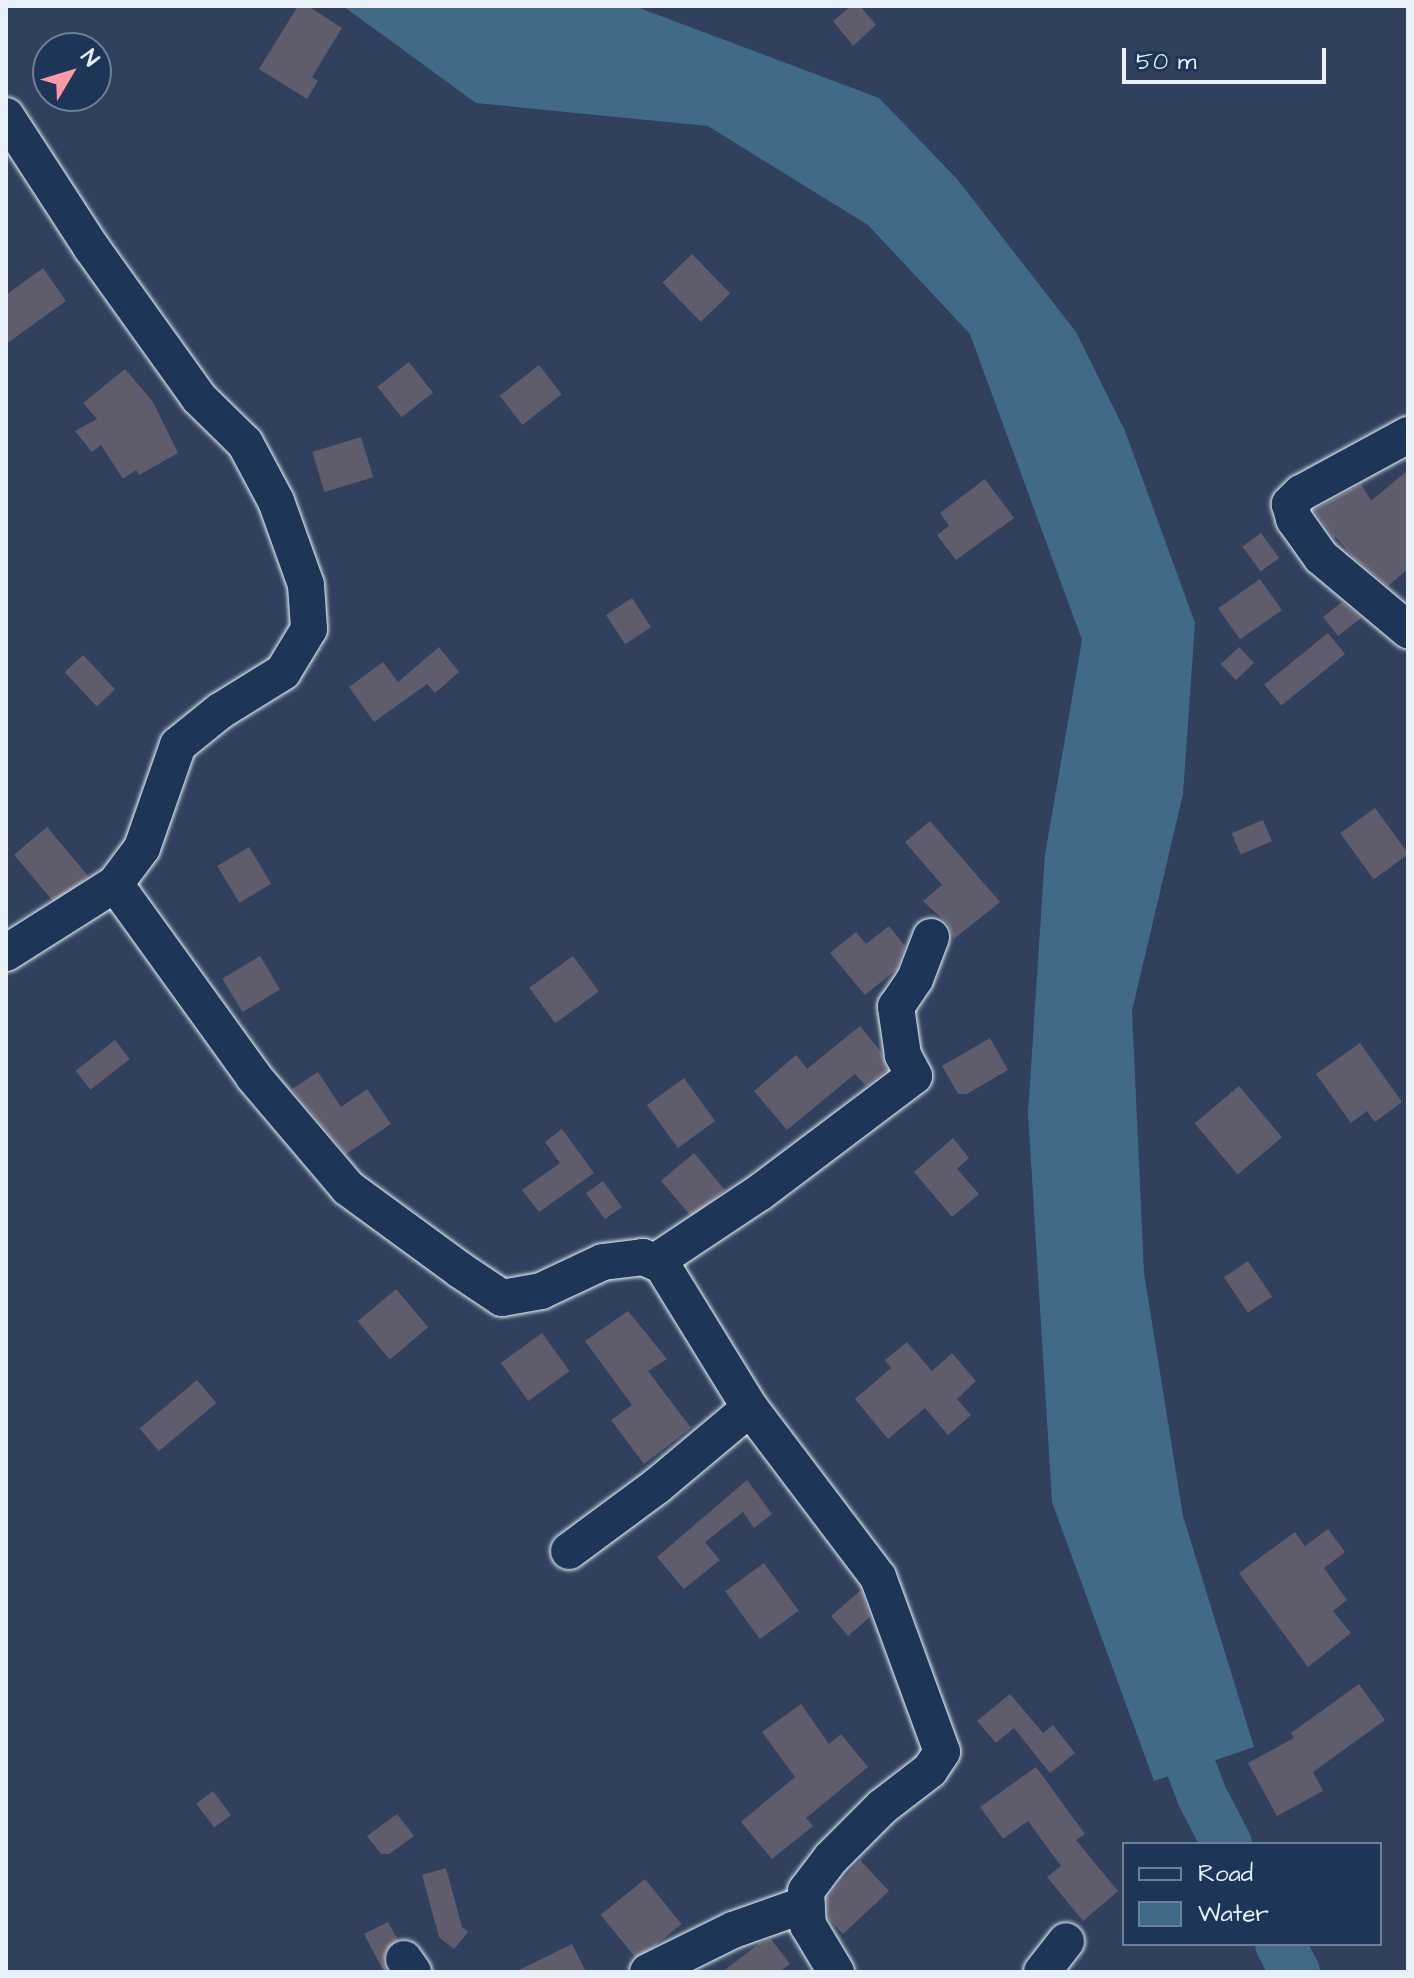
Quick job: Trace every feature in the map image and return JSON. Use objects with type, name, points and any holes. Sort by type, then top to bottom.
[{"type":"street","points":[[6,116],[91,247],[199,398],[245,443],[276,501],[306,585],[309,629],[283,672],[220,711],[178,745],[142,848],[115,884],[6,953]]},
{"type":"street","points":[[1408,435],[1301,493],[1290,504],[1294,519],[1321,557],[1408,630]]},
{"type":"street","points":[[115,884],[254,1077],[348,1188],[460,1270],[502,1298],[541,1291],[603,1262],[643,1257],[662,1265],[750,1408],[878,1577],[942,1752],[930,1770],[882,1807],[831,1858],[806,1891],[808,1925],[836,1972]]},
{"type":"street","points":[[655,1262],[759,1193],[914,1076],[903,1055],[896,1007],[915,979],[931,937]]},
{"type":"street","points":[[569,1551],[657,1486],[750,1408]]},
{"type":"street","points":[[648,1972],[733,1930],[807,1904]]},
{"type":"street","points":[[1042,1972],[1066,1941]]},
{"type":"water","points":[[343,6],[634,6],[879,98],[957,179],[1076,332],[1125,431],[1195,623],[1183,794],[1132,1011],[1144,1273],[1183,1516],[1254,1747],[1154,1781],[1052,1502],[1028,1113],[1045,855],[1082,640],[970,334],[868,225],[708,126],[476,103]]},
{"type":"building","points":[[298,6],[308,6],[342,28],[312,77],[318,81],[307,99],[259,69]]},
{"type":"building","points":[[851,6],[860,6],[876,25],[853,46],[833,21]]},
{"type":"building","points":[[692,254],[730,294],[701,322],[663,282]]},
{"type":"building","points":[[43,268],[66,301],[6,344],[6,295]]},
{"type":"building","points":[[409,362],[433,393],[401,417],[377,387]]},
{"type":"building","points":[[539,365],[562,394],[522,425],[500,396]]},
{"type":"building","points":[[125,369],[153,402],[178,453],[139,475],[136,470],[123,479],[101,445],[92,452],[75,431],[97,419],[83,403]]},
{"type":"building","points":[[361,437],[373,477],[325,492],[312,452]]},
{"type":"building","points":[[1408,470],[1408,569],[1388,586],[1334,538],[1314,510],[1361,484],[1371,501]]},
{"type":"building","points":[[985,479],[1014,518],[956,560],[937,535],[949,526],[940,513]]},
{"type":"building","points":[[1261,533],[1279,558],[1261,572],[1242,547]]},
{"type":"building","points":[[1260,579],[1282,610],[1240,639],[1218,608]]},
{"type":"building","points":[[632,598],[651,627],[625,644],[606,615]]},
{"type":"building","points":[[1342,602],[1361,618],[1338,636],[1323,617]]},
{"type":"building","points":[[1328,633],[1345,654],[1281,706],[1264,685]]},
{"type":"building","points":[[439,647],[459,672],[435,693],[427,684],[374,722],[349,687],[383,662],[398,682]]},
{"type":"building","points":[[1239,647],[1254,663],[1236,680],[1221,664]]},
{"type":"building","points":[[83,655],[115,689],[97,706],[65,672]]},
{"type":"building","points":[[1375,808],[1408,854],[1374,879],[1340,833]]},
{"type":"building","points":[[1263,820],[1272,841],[1241,854],[1232,833]]},
{"type":"building","points":[[930,821],[1000,902],[954,939],[948,924],[923,901],[942,885],[905,842]]},
{"type":"building","points":[[47,827],[88,876],[55,904],[14,855]]},
{"type":"building","points":[[249,847],[271,884],[239,903],[217,866]]},
{"type":"building","points":[[889,926],[905,946],[896,970],[865,995],[830,953],[856,932],[866,944]]},
{"type":"building","points":[[260,956],[280,989],[242,1012],[222,979]]},
{"type":"building","points":[[573,956],[599,992],[555,1023],[529,988]]},
{"type":"building","points":[[860,1026],[881,1052],[887,1070],[866,1086],[855,1074],[787,1130],[754,1091],[796,1055],[807,1069]]},
{"type":"building","points":[[990,1038],[1008,1070],[967,1094],[958,1094],[942,1066]]},
{"type":"building","points":[[115,1040],[130,1059],[90,1090],[76,1071]]},
{"type":"building","points":[[1360,1043],[1402,1102],[1375,1122],[1367,1111],[1351,1123],[1316,1074]]},
{"type":"building","points":[[318,1072],[341,1107],[367,1089],[391,1124],[346,1154],[292,1089]]},
{"type":"building","points":[[684,1078],[715,1121],[678,1148],[647,1105]]},
{"type":"building","points":[[1239,1086],[1282,1137],[1238,1175],[1195,1123]]},
{"type":"building","points":[[562,1129],[594,1173],[539,1212],[522,1190],[560,1163],[545,1142]]},
{"type":"building","points":[[953,1138],[969,1158],[957,1169],[979,1194],[952,1217],[914,1172]]},
{"type":"building","points":[[694,1153],[725,1190],[692,1217],[661,1181]]},
{"type":"building","points":[[603,1181],[622,1207],[605,1219],[586,1193]]},
{"type":"building","points":[[1248,1261],[1272,1297],[1248,1313],[1224,1277]]},
{"type":"building","points":[[396,1289],[428,1327],[390,1359],[358,1321]]},
{"type":"building","points":[[628,1311],[667,1359],[648,1371],[691,1428],[644,1464],[611,1420],[632,1405],[585,1341]]},
{"type":"building","points":[[542,1333],[570,1371],[528,1401],[501,1363]]},
{"type":"building","points":[[907,1342],[932,1371],[952,1353],[976,1381],[957,1399],[971,1415],[948,1435],[925,1408],[888,1439],[855,1399],[891,1368],[885,1360]]},
{"type":"building","points":[[197,1380],[216,1403],[159,1451],[140,1428]]},
{"type":"building","points":[[747,1480],[772,1514],[754,1528],[743,1512],[705,1542],[720,1560],[684,1589],[657,1557]]},
{"type":"building","points":[[1328,1529],[1345,1552],[1324,1568],[1347,1600],[1333,1611],[1351,1633],[1308,1667],[1239,1573],[1295,1532],[1305,1546]]},
{"type":"building","points":[[764,1563],[799,1611],[760,1639],[725,1591]]},
{"type":"building","points":[[861,1590],[870,1617],[848,1636],[831,1616]]},
{"type":"building","points":[[1359,1684],[1385,1720],[1313,1772],[1323,1791],[1277,1816],[1248,1763],[1294,1738],[1291,1733]]},
{"type":"building","points":[[1010,1694],[1043,1733],[1053,1725],[1075,1753],[1050,1773],[1014,1728],[996,1743],[977,1721]]},
{"type":"building","points":[[801,1704],[829,1744],[841,1734],[868,1767],[806,1818],[813,1826],[772,1859],[741,1822],[795,1777],[762,1732]]},
{"type":"building","points":[[1036,1767],[1085,1834],[1076,1840],[1118,1891],[1083,1921],[1047,1877],[1061,1866],[1028,1821],[1003,1839],[980,1807]]},
{"type":"building","points":[[213,1791],[231,1815],[214,1828],[196,1804]]},
{"type":"building","points":[[397,1814],[414,1836],[389,1854],[381,1854],[367,1836]]},
{"type":"building","points":[[860,1860],[889,1891],[843,1934],[829,1919],[827,1898]]},
{"type":"building","points":[[446,1868],[462,1927],[468,1932],[454,1949],[439,1937],[422,1875]]},
{"type":"building","points":[[645,1879],[682,1924],[637,1960],[601,1915]]},
{"type":"building","points":[[388,1922],[398,1940],[385,1951],[383,1961],[387,1972],[384,1972],[364,1934]]},
{"type":"building","points":[[771,1939],[790,1964],[779,1972],[722,1972],[760,1943]]},
{"type":"building","points":[[572,1944],[586,1972],[515,1972]]},
{"type":"waterway","points":[[1168,1706],[1202,1796],[1226,1842]]},
{"type":"waterway","points":[[1281,1946],[1295,1972]]}]
